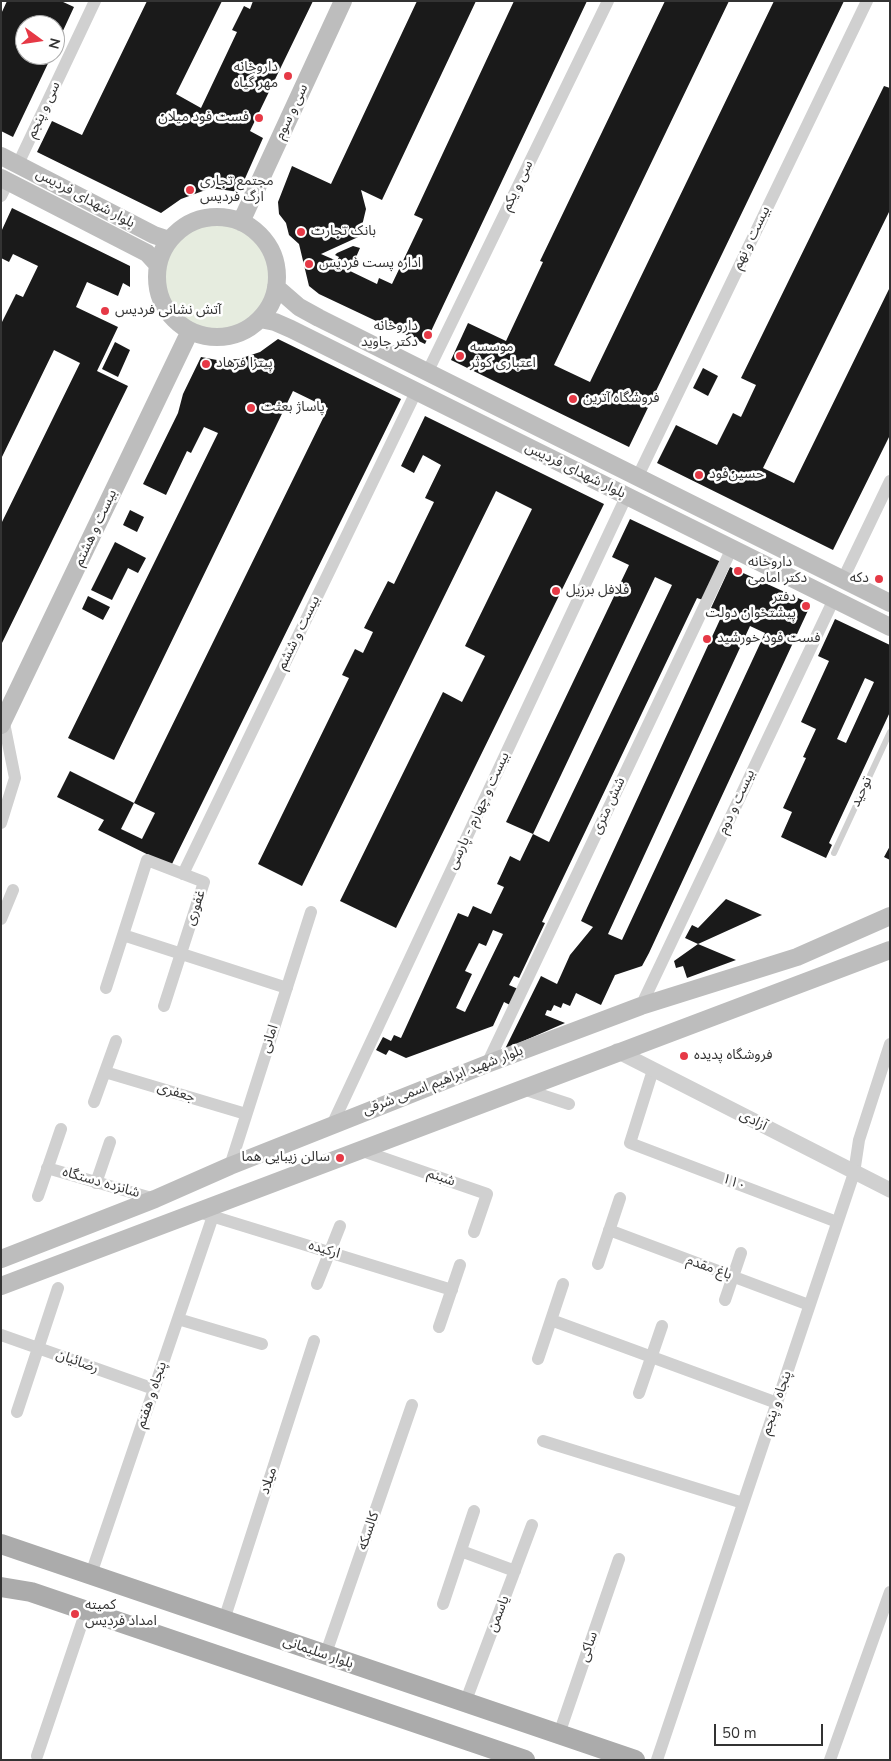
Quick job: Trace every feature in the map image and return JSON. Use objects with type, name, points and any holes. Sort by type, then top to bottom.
[{"type":"main road","name":"سی و سوم","points":[[242,222],[343,1]]},
{"type":"main road","name":"بلوار شهدای فردیس","points":[[1,156],[154,235],[169,240]]},
{"type":"main road","name":"بلوار شهدای فردیس","points":[[4,185],[147,254],[158,265]]},
{"type":"main road","points":[[222,217],[242,222],[255,230],[266,242],[273,256],[276,271],[276,287],[270,304],[260,319],[246,330],[228,336],[210,337],[190,331],[176,321],[164,305],[158,286],[158,265],[162,252],[169,240],[184,227],[202,219],[222,217]]},
{"type":"main road","name":"بلوار شهدای فردیس","points":[[276,287],[299,307],[890,603]]},
{"type":"main road","name":"بلوار شهدای فردیس","points":[[260,319],[275,322],[291,329],[890,627]]},
{"type":"main road","name":"بیست و هشتم","points":[[2,724],[190,331]]},
{"type":"main road","name":"بلوار شهید ابراهیم اسمی شرقی","points":[[1,1259],[155,1199],[230,1166],[487,1064],[641,1006],[797,956],[890,916]]},
{"type":"main road","points":[[1,1286],[357,1149],[890,950]]},
{"type":"main road","name":"بلوار سلیمانی","points":[[1,1544],[325,1656],[635,1760]]},
{"type":"main road","points":[[1,1587],[31,1592],[525,1760]]},
{"type":"street","name":"سی و پنجم","points":[[18,164],[95,1]]},
{"type":"street","name":"سی و یکم","points":[[428,372],[608,1]]},
{"type":"street","name":"بیست و نهم","points":[[638,476],[867,1]]},
{"type":"street","name":"بیست و ششم","points":[[183,874],[416,392]]},
{"type":"street","points":[[843,579],[890,481]]},
{"type":"street","name":"بیست و چهارم - پارسی","points":[[332,1125],[626,497]]},
{"type":"street","name":"شش متری","points":[[487,1064],[732,548]]},
{"type":"street","name":"بیست و دوم","points":[[641,1006],[834,599]]},
{"type":"street","points":[[1,823],[15,778],[2,724]]},
{"type":"street","points":[[106,988],[147,860],[183,874]]},
{"type":"street","name":"غفوری","points":[[180,955],[204,882],[183,874]]},
{"type":"street","points":[[1,919],[13,890]]},
{"type":"street","name":"امانی","points":[[230,1166],[311,912]]},
{"type":"street","points":[[123,935],[286,988]]},
{"type":"street","points":[[164,1006],[180,955]]},
{"type":"street","points":[[94,1102],[116,1041]]},
{"type":"street","name":"پنجاه و پنجم","points":[[656,1760],[854,1173],[859,1140],[890,1044]]},
{"type":"street","name":"آزادی","points":[[617,1052],[890,1190]]},
{"type":"street","name":"۱۱۰","points":[[653,1070],[630,1143],[837,1222]]},
{"type":"street","name":"جعفری","points":[[105,1072],[246,1114]]},
{"type":"street","points":[[520,1088],[569,1104]]},
{"type":"street","points":[[38,1196],[61,1129]]},
{"type":"street","points":[[96,1183],[110,1142]]},
{"type":"street","name":"شبنم","points":[[357,1149],[487,1194],[474,1232]]},
{"type":"street","name":"شانزده دستگاه","points":[[47,1168],[155,1199]]},
{"type":"street","points":[[598,1264],[620,1198]]},
{"type":"street","name":"ارکیده","points":[[196,1211],[452,1290]]},
{"type":"street","name":"پنجاه و هفتم","points":[[91,1574],[213,1216]]},
{"type":"street","points":[[317,1284],[340,1226]]},
{"type":"street","name":"باغ مقدم","points":[[609,1230],[810,1305]]},
{"type":"street","points":[[725,1300],[741,1252]]},
{"type":"street","points":[[439,1327],[460,1266]]},
{"type":"street","points":[[538,1359],[563,1284]]},
{"type":"street","points":[[17,1412],[58,1288]]},
{"type":"street","points":[[178,1319],[262,1344]]},
{"type":"street","points":[[551,1320],[777,1403]]},
{"type":"street","points":[[639,1393],[662,1326]]},
{"type":"street","name":"رضائیان","points":[[1,1334],[154,1389]]},
{"type":"street","name":"میلاد","points":[[224,1620],[314,1341]]},
{"type":"street","name":"کالسکه","points":[[325,1656],[412,1405]]},
{"type":"street","points":[[543,1441],[743,1503]]},
{"type":"street","points":[[443,1604],[474,1511]]},
{"type":"street","name":"یاسمن","points":[[465,1703],[532,1525]]},
{"type":"street","points":[[461,1551],[515,1571]]},
{"type":"street","name":"ساکی","points":[[559,1734],[619,1559]]},
{"type":"street","points":[[830,1760],[890,1592]]},
{"type":"street","points":[[37,1756],[86,1611]]},
{"type":"lane","name":"توحید","points":[[834,853],[890,732]]},
{"type":"shaded area","points":[[217,224],[237,228],[254,240],[266,257],[270,277],[266,297],[254,314],[237,326],[217,330],[197,326],[180,314],[168,297],[164,277],[168,257],[180,240],[197,228]]},
{"type":"building","points":[[7,1],[61,1],[74,7],[65,26],[65,15],[15,15],[15,65],[47,65],[13,137],[1,131],[1,14]]},
{"type":"building","points":[[147,1],[222,1],[176,94],[201,108],[237,32],[232,30],[244,6],[250,9],[253,1],[313,1],[250,131],[263,138],[239,192],[211,188],[181,199],[161,213],[37,152],[52,121],[82,135]]},
{"type":"building","points":[[417,1],[476,1],[382,200],[361,190],[366,209],[361,230],[367,233],[321,254],[337,261],[339,257],[335,255],[337,253],[353,246],[360,248],[350,271],[377,284],[379,278],[392,284],[423,219],[414,215],[514,1],[587,1],[425,344],[319,294],[309,286],[299,244],[289,235],[286,223],[279,214],[278,202],[292,166],[331,184]]},
{"type":"building","points":[[665,1],[729,1],[554,365],[590,382],[774,1],[844,1],[629,447],[451,360],[468,323],[506,341],[543,262],[540,261]]},
{"type":"building","points":[[884,86],[890,88],[890,210],[763,468],[794,483],[890,287],[890,435],[833,550],[657,463],[676,425],[717,445],[733,413],[741,417],[756,385],[741,378]]},
{"type":"building","points":[[12,208],[130,266],[130,287],[123,283],[118,296],[87,282],[76,307],[118,327],[97,371],[128,386],[1,645],[1,524],[80,363],[54,350],[1,459],[1,324],[16,294],[23,297],[38,266],[13,254],[9,262],[1,258],[1,232]]},
{"type":"building","points":[[278,339],[401,399],[171,866],[98,830],[104,820],[57,797],[70,771],[134,803],[328,408],[293,391],[114,760],[68,738],[218,433],[204,427],[191,453],[187,451],[166,495],[143,484],[178,413],[183,394],[201,357],[217,360],[239,359],[260,352]],"holes":[[[134,803],[155,813],[142,839],[121,829]]]},
{"type":"building","points":[[115,342],[130,350],[118,377],[102,369]]},
{"type":"building","points":[[703,368],[718,376],[708,396],[693,388]]},
{"type":"building","points":[[425,416],[604,504],[396,928],[340,901],[443,692],[462,702],[485,656],[465,646],[532,509],[496,491],[302,886],[258,864],[349,678],[342,675],[355,649],[363,653],[373,632],[364,628],[388,581],[394,584],[434,502],[425,498],[441,465],[423,455],[414,473],[401,466]]},
{"type":"building","points":[[130,510],[144,517],[137,532],[123,525]]},
{"type":"building","points":[[630,519],[721,562],[703,600],[697,598],[542,922],[545,923],[519,978],[514,976],[509,985],[518,989],[510,1005],[504,1002],[493,1026],[406,1058],[389,1050],[386,1055],[376,1050],[383,1037],[391,1041],[394,1035],[401,1038],[458,913],[468,917],[473,906],[491,914],[504,887],[497,884],[510,856],[520,861],[533,834],[506,822],[629,565],[612,557]],"holes":[[[655,577],[672,585],[549,842],[533,834]],[[493,930],[503,934],[465,1012],[456,1008],[472,974],[465,971],[479,943],[486,946]]]},
{"type":"building","points":[[115,542],[146,558],[138,573],[128,568],[112,600],[91,590]]},
{"type":"building","points":[[730,567],[811,604],[642,966],[615,975],[601,1005],[576,993],[570,1006],[563,1003],[561,1008],[554,1005],[551,1011],[547,1010],[545,1015],[565,1023],[505,1049],[541,976],[557,984],[570,955],[593,927],[581,921],[723,613],[711,608]],"holes":[[[750,626],[765,633],[622,940],[608,934]]]},
{"type":"building","points":[[88,596],[110,607],[103,620],[82,609]]},
{"type":"building","points":[[835,619],[890,645],[890,712],[829,843],[832,845],[826,858],[781,837],[792,812],[783,808],[806,758],[803,757],[816,729],[801,722],[829,661],[818,656]],"holes":[[[865,678],[874,682],[846,743],[837,739]]]},
{"type":"building","points":[[890,846],[890,860],[884,857]]},
{"type":"building","points":[[726,899],[762,915],[698,944],[685,938],[692,925],[698,928]]},
{"type":"building","points":[[698,944],[736,960],[687,978],[683,966],[676,968],[674,961]]},
{"type":"place","name":"داروخانه مهر گیاه","points":[[288,76]]},
{"type":"place","name":"فست فود میلان","points":[[259,118]]},
{"type":"place","name":"مجتمع تجاری ارگ فردیس","points":[[190,190]]},
{"type":"place","name":"بانک تجارت","points":[[301,232]]},
{"type":"place","name":"اداره پست فردیس","points":[[309,264]]},
{"type":"place","name":"آتش نشانی فردیس","points":[[105,311]]},
{"type":"place","name":"داروخانه دکتر جاوید","points":[[428,335]]},
{"type":"place","name":"موسسه اعتباری کوثر","points":[[460,356]]},
{"type":"place","name":"پیتزا فرهاد","points":[[206,364]]},
{"type":"place","name":"فروشگاه آترین","points":[[573,399]]},
{"type":"place","name":"پاساژ بعثت","points":[[251,408]]},
{"type":"place","name":"حسین‌فود","points":[[699,475]]},
{"type":"place","name":"داروخانه دکتر امامی","points":[[738,571]]},
{"type":"place","name":"دکه","points":[[879,579]]},
{"type":"place","name":"فلافل برزیل","points":[[556,591]]},
{"type":"place","name":"دفتر پیشتخوان دولت","points":[[806,606]]},
{"type":"place","name":"فست فود خورشید","points":[[707,639]]},
{"type":"place","name":"فروشگاه پدیده","points":[[684,1056]]},
{"type":"place","name":"سالن زیبایی هما","points":[[340,1158]]},
{"type":"place","name":"کمیته امداد فردیس","points":[[75,1614]]}]
